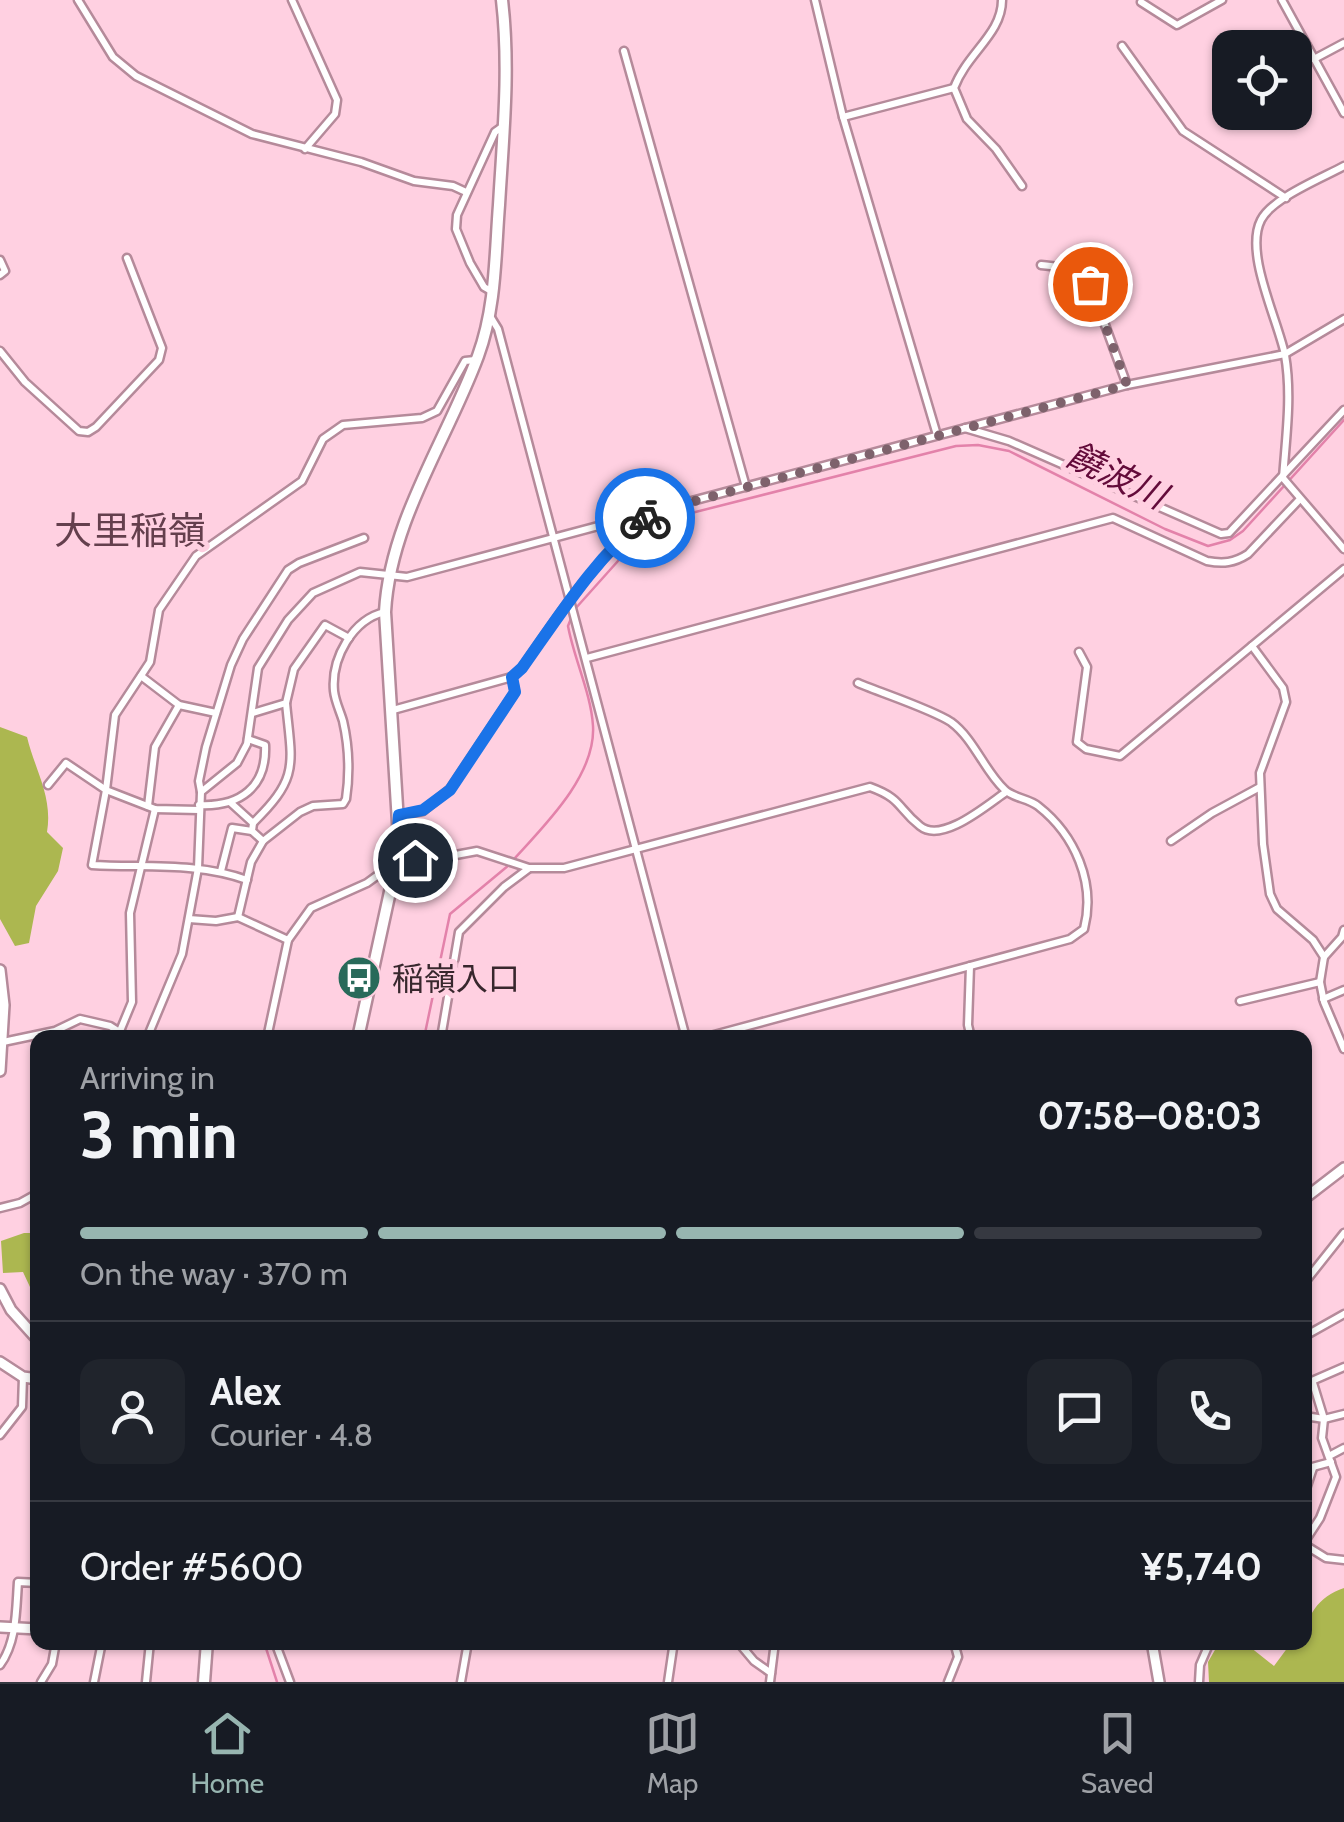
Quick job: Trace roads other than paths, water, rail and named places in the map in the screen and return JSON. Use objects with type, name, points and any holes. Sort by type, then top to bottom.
[{"type":"main road","points":[[360,1030],[396,862],[399,815],[385,612],[390,575],[419,488],[476,360],[490,316],[505,125],[507,72],[502,0]]},
{"type":"main road","points":[[0,970],[0,1071]]},
{"type":"main road","points":[[1312,1193],[1344,1168]]},
{"type":"main road","points":[[0,1289],[11,1310],[30,1331]]},
{"type":"main road","points":[[0,1362],[30,1378]]},
{"type":"main road","points":[[0,1627],[30,1629]]},
{"type":"main road","points":[[204,1682],[206,1650]]},
{"type":"main road","points":[[1153,1650],[1158,1682]]},
{"type":"street","points":[[78,0],[113,58],[136,76],[252,134],[361,162],[414,182],[454,186],[466,192]]},
{"type":"street","points":[[292,0],[337,100],[336,114],[305,149]]},
{"type":"street","points":[[815,0],[842,117],[937,436]]},
{"type":"street","points":[[1002,0],[999,22],[962,67],[954,88],[967,118],[996,149],[1022,186]]},
{"type":"street","points":[[1141,2],[1178,25],[1222,0]]},
{"type":"street","points":[[1282,0],[1344,113]]},
{"type":"street","points":[[1314,59],[1344,42]]},
{"type":"street","points":[[1122,46],[1183,131],[1286,198]]},
{"type":"street","points":[[624,50],[746,487]]},
{"type":"street","points":[[842,117],[954,88]]},
{"type":"street","points":[[492,291],[484,287],[458,238],[456,215],[495,132],[505,125]]},
{"type":"street","points":[[1344,166],[1286,198],[1268,212],[1257,232],[1258,263],[1285,354],[1288,388],[1283,478],[1344,549]]},
{"type":"street","points":[[0,351],[25,382],[78,431],[88,432],[96,427],[159,360],[162,348],[127,258]]},
{"type":"street","points":[[0,260],[6,271],[0,275]]},
{"type":"street","points":[[1041,266],[1071,268],[1090,284],[1127,385]]},
{"type":"street","points":[[490,316],[498,329],[684,1030]]},
{"type":"street","points":[[200,792],[237,763],[248,740],[258,668],[288,620],[313,593],[336,580],[360,572],[407,577],[1127,385],[1285,354],[1344,319]]},
{"type":"street","points":[[247,880],[198,868],[92,866],[115,715],[150,662],[159,610],[196,556],[302,481],[324,439],[343,425],[428,416],[444,403],[465,361],[476,360]]},
{"type":"street","points":[[964,428],[1009,441],[1221,534],[1229,533],[1344,410]]},
{"type":"street","points":[[587,658],[1113,518],[1207,561],[1223,564],[1248,554],[1300,499]]},
{"type":"street","points":[[392,710],[512,677],[630,530],[654,512]]},
{"type":"street","points":[[150,1030],[182,954],[198,868],[198,781],[216,713],[243,639],[288,570],[298,562],[364,538]]},
{"type":"street","points":[[1079,652],[1086,667],[1077,742],[1086,749],[1120,756],[1344,569]]},
{"type":"street","points":[[238,918],[251,862],[264,840],[300,812],[314,806],[343,804],[346,799],[349,752],[334,693],[334,676],[359,623],[385,612]]},
{"type":"street","points":[[221,871],[228,833],[232,828],[253,827],[288,784],[292,767],[286,703],[294,669],[325,624],[349,638]]},
{"type":"street","points":[[1252,646],[1284,688],[1286,702],[1260,773],[1270,894],[1277,909],[1314,940],[1324,957]]},
{"type":"street","points":[[142,676],[179,706],[216,713]]},
{"type":"street","points":[[399,815],[423,810],[450,790],[515,692],[512,677]]},
{"type":"street","points":[[733,1030],[1070,939],[1084,930],[1088,914],[1086,881],[1079,858],[1058,824],[1026,798],[1006,792],[951,722],[858,683]]},
{"type":"street","points":[[252,713],[286,703]]},
{"type":"street","points":[[121,1030],[132,1002],[130,912],[152,808],[155,747],[179,706]]},
{"type":"street","points":[[48,786],[66,763],[106,790],[152,808],[231,803],[258,782],[266,766],[264,745],[248,740]]},
{"type":"street","points":[[269,1030],[288,940],[311,908],[367,883],[396,862],[477,851],[530,868],[564,868],[870,787],[889,794],[919,826],[936,831],[956,826],[1006,792]]},
{"type":"street","points":[[1171,841],[1212,812],[1260,787]]},
{"type":"street","points":[[231,803],[264,840]]},
{"type":"street","points":[[442,1030],[458,932],[504,887],[530,868]]},
{"type":"street","points":[[189,918],[238,918],[288,940]]},
{"type":"street","points":[[1343,935],[1324,957],[1320,982],[1344,1049]]},
{"type":"street","points":[[970,966],[971,1030]]},
{"type":"street","points":[[1240,1000],[1320,982]]},
{"type":"street","points":[[1323,999],[1344,990]]},
{"type":"street","points":[[57,1030],[80,1019],[114,1030]]},
{"type":"street","points":[[3,1042],[30,1036]]},
{"type":"street","points":[[0,1208],[30,1196]]},
{"type":"street","points":[[1312,1273],[1344,1233]]},
{"type":"street","points":[[1338,1241],[1344,1254]]},
{"type":"street","points":[[1312,1332],[1344,1314]]},
{"type":"street","points":[[1312,1382],[1344,1367]]},
{"type":"street","points":[[0,1435],[22,1407],[23,1377]]},
{"type":"street","points":[[1312,1390],[1324,1420],[1322,1438],[1340,1478],[1312,1531]]},
{"type":"street","points":[[1312,1417],[1324,1420],[1344,1414]]},
{"type":"street","points":[[1312,1468],[1344,1448]]},
{"type":"street","points":[[1312,1548],[1326,1558],[1344,1560]]},
{"type":"street","points":[[0,1665],[8,1654],[14,1628],[18,1582],[30,1583]]},
{"type":"street","points":[[41,1682],[52,1664],[55,1650]]},
{"type":"street","points":[[94,1682],[100,1650]]},
{"type":"street","points":[[146,1682],[149,1650]]},
{"type":"street","points":[[278,1650],[290,1682]]},
{"type":"street","points":[[461,1682],[467,1650]]},
{"type":"street","points":[[668,1682],[673,1650]]},
{"type":"street","points":[[745,1650],[770,1677]]},
{"type":"street","points":[[770,1677],[774,1650]]},
{"type":"street","points":[[948,1682],[958,1657],[956,1650]]},
{"type":"street","points":[[1199,1682],[1207,1650]]},
{"type":"waterway","name":"饒波川","points":[[575,609],[652,523],[956,446],[978,445],[1009,451],[1165,529],[1208,546],[1230,540],[1243,531],[1344,420]]},
{"type":"waterway","name":"饒波川","points":[[514,859],[566,798],[592,744],[589,701],[568,626],[572,616]]},
{"type":"waterway","name":"饒波川","points":[[426,1030],[450,914],[509,865]]},
{"type":"waterway","name":"饒波川","points":[[267,1650],[277,1682]]},
{"type":"place","name":"稲嶺入口","points":[[359,978]]},
{"type":"district","name":"大里稲嶺","points":[[130,530]]}]
